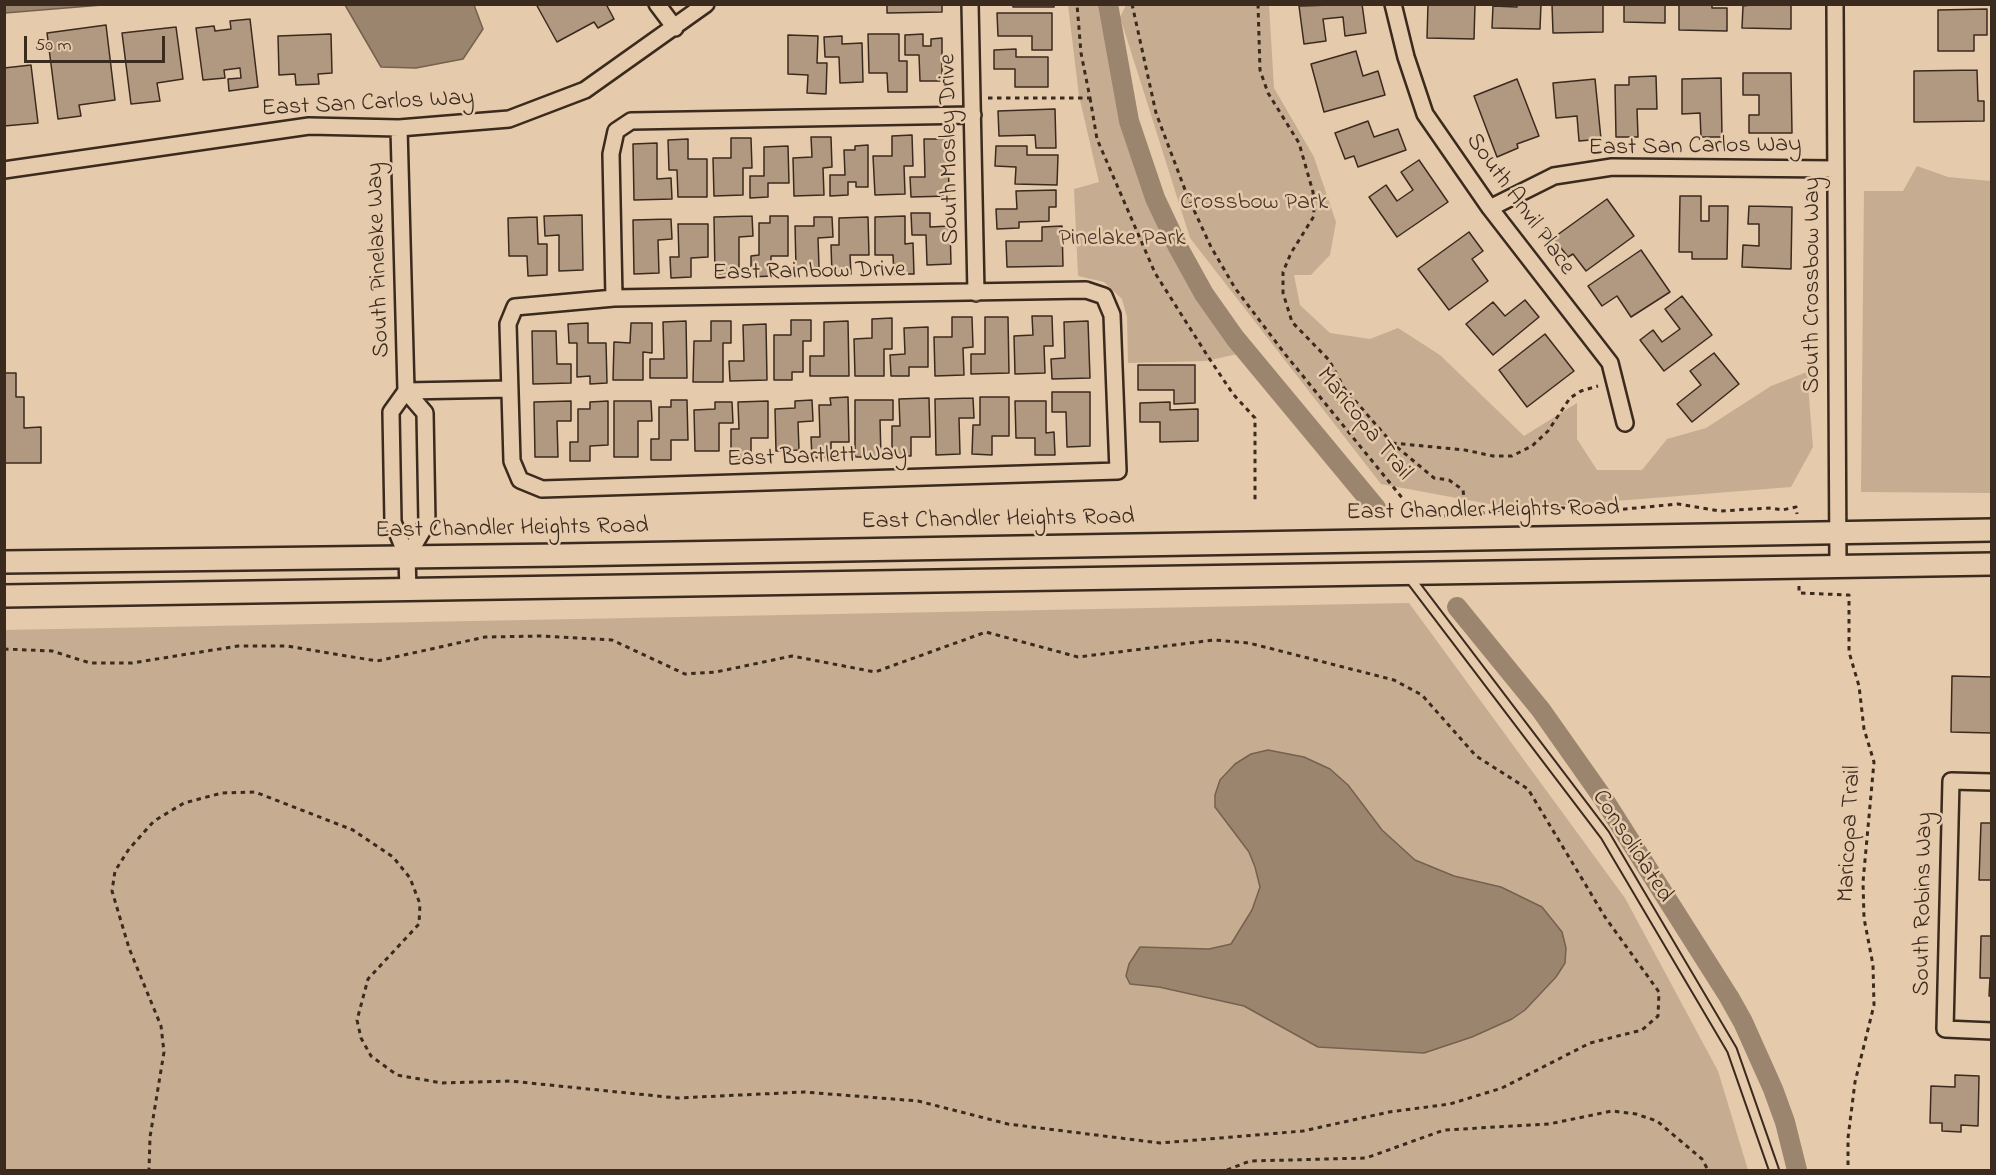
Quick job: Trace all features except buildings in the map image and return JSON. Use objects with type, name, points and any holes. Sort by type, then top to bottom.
[{"type":"main road","name":"East Chandler Heights Road","points":[[4,562],[1992,530]]},
{"type":"main road","points":[[1527,537],[1528,571]]},
{"type":"main road","points":[[1437,539],[1459,572]]},
{"type":"main road","points":[[1378,540],[1406,573]]},
{"type":"main road","points":[[4,596],[1992,564]]},
{"type":"street","points":[[657,4],[675,28]]},
{"type":"street","name":"East San Carlos Way","points":[[4,170],[309,126],[399,128],[509,119],[585,90],[706,4]]},
{"type":"street","name":"South Mosley Drive","points":[[970,4],[976,293]]},
{"type":"street","name":"South Anvil Place","points":[[1393,4],[1406,57],[1425,114],[1490,208],[1610,363],[1625,423]]},
{"type":"street","name":"South Crossbow Way","points":[[1835,4],[1838,566]]},
{"type":"street","points":[[614,298],[611,154],[616,131],[631,121],[973,115]]},
{"type":"street","name":"South Pinelake Way","points":[[399,128],[406,391],[391,412],[393,522],[407,557],[408,590]]},
{"type":"street","name":"East San Carlos Way","points":[[1490,208],[1554,176],[1612,166],[1836,169]]},
{"type":"street","name":"East Rainbow Drive","points":[[510,389],[508,324],[515,307],[614,298],[1086,290],[1104,296],[1112,315],[1118,471]]},
{"type":"street","points":[[406,391],[510,389]]},
{"type":"street","name":"East Bartlett Way","points":[[510,389],[512,460],[520,480],[542,489],[1118,471]]},
{"type":"street","name":"South Pinelake Way","points":[[406,391],[425,413],[427,523],[407,557]]},
{"type":"street","name":"South Robins Way","points":[[1992,782],[1951,781],[1945,1029],[1992,1031]]},
{"type":"lane","name":"Consolidated","points":[[1406,573],[1605,835],[1732,1050],[1774,1170]]},
{"type":"path","points":[[1077,4],[1081,53],[1097,139],[1155,273],[1213,365],[1255,418],[1255,503]]},
{"type":"path","name":"Maricopa Trail","points":[[1131,4],[1156,113],[1187,195],[1234,288],[1406,504],[1421,513],[1466,516],[1518,507],[1566,508],[1593,512],[1678,504],[1720,511],[1771,508],[1782,510],[1796,507],[1797,514]]},
{"type":"path","points":[[1258,4],[1260,70],[1268,93],[1299,143],[1313,192],[1314,216],[1291,253],[1283,272],[1283,292],[1292,322],[1329,360],[1344,388],[1391,442],[1434,478],[1449,480],[1463,490],[1466,516]]},
{"type":"path","points":[[972,98],[1090,98]]},
{"type":"path","points":[[1391,442],[1465,450],[1493,456],[1512,456],[1532,446],[1548,431],[1570,398],[1581,391],[1615,382]]},
{"type":"path","name":"Maricopa Trail","points":[[1798,584],[1799,593],[1850,595],[1849,652],[1859,686],[1864,729],[1874,762],[1863,882],[1864,918],[1873,965],[1874,1005],[1853,1092],[1848,1170]]},
{"type":"path","points":[[4,649],[52,651],[90,663],[132,663],[238,646],[287,646],[377,661],[485,637],[541,636],[612,640],[685,674],[716,672],[792,656],[875,672],[986,632],[1078,657],[1214,640],[1250,643],[1394,681],[1422,695],[1476,756],[1528,789],[1605,917],[1659,992],[1658,1016],[1642,1030],[1590,1043],[1492,1091],[1450,1104],[1389,1112],[1303,1131],[1160,1143],[1008,1124],[918,1101],[804,1092],[677,1098],[510,1081],[442,1083],[397,1075],[371,1056],[361,1038],[357,1020],[368,979],[418,924],[420,904],[410,878],[393,857],[353,830],[255,792],[222,793],[184,803],[154,821],[129,849],[115,871],[112,891],[129,948],[162,1026],[164,1052],[150,1137],[149,1170]]},
{"type":"path","points":[[1227,1170],[1250,1161],[1366,1158],[1444,1130],[1549,1124],[1612,1111],[1636,1114],[1657,1121],[1702,1159],[1708,1170]]},
{"type":"green space","name":"Pinelake Park","points":[[1068,5],[1103,5],[1107,40],[1133,149],[1148,189],[1167,233],[1210,312],[1242,353],[1206,361],[1128,363],[1127,317],[1122,299],[1104,282],[1078,276],[1074,189],[1099,182],[1079,96]]},
{"type":"green space","name":"Crossbow Park","points":[[1126,5],[1269,5],[1274,88],[1314,157],[1336,222],[1330,255],[1311,275],[1294,275],[1300,305],[1330,333],[1370,339],[1398,328],[1440,355],[1524,436],[1577,403],[1577,439],[1597,470],[1642,470],[1667,439],[1706,428],[1771,386],[1807,372],[1813,447],[1791,487],[1516,509],[1381,484],[1190,238],[1120,17]]},
{"type":"green space","points":[[1917,166],[1948,177],[1991,181],[1991,493],[1861,492],[1864,191],[1903,191]]},
{"type":"green space","points":[[1409,603],[1625,898],[1718,1071],[1748,1170],[5,1170],[4,630]]},
{"type":"shaded area","points":[[5,4],[102,4],[102,5],[5,13]]},
{"type":"shaded area","points":[[345,5],[474,5],[483,29],[463,59],[416,68],[381,67]]},
{"type":"shaded area","points":[[1268,750],[1304,757],[1330,769],[1348,785],[1382,830],[1415,860],[1454,876],[1501,887],[1542,907],[1562,932],[1566,948],[1565,963],[1556,977],[1525,1010],[1512,1019],[1472,1037],[1424,1053],[1318,1047],[1244,1006],[1159,987],[1130,984],[1126,976],[1129,964],[1140,947],[1209,949],[1231,944],[1252,910],[1260,887],[1255,867],[1249,852],[1215,807],[1215,795],[1220,780],[1235,764],[1251,754]]},
{"type":"waterway","points":[[1108,4],[1129,121],[1155,198],[1178,247],[1204,294],[1235,338],[1376,508]]},
{"type":"waterway","points":[[1457,607],[1541,710],[1603,798],[1729,997],[1743,1022],[1773,1089],[1785,1122],[1797,1170]]}]
